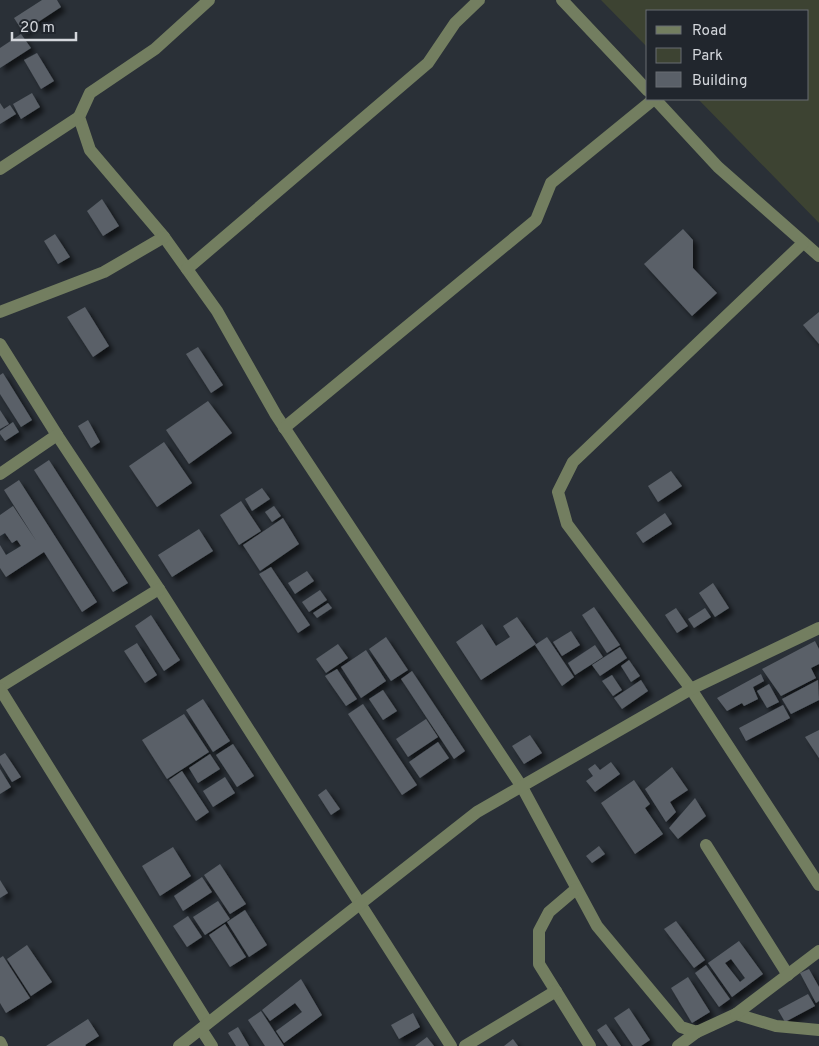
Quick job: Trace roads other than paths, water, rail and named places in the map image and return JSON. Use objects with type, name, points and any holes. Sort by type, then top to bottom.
[{"type":"street","points":[[0,169],[79,117],[90,93],[155,49],[209,0]]},
{"type":"street","points":[[187,269],[428,63],[455,23],[479,0]]},
{"type":"street","points":[[562,0],[646,89]]},
{"type":"street","points":[[284,428],[536,220],[551,183],[654,100]]},
{"type":"street","points":[[656,100],[718,167],[819,256]]},
{"type":"street","points":[[79,117],[90,150],[164,237],[217,312],[284,428],[522,786],[597,926],[681,1027],[697,1032]]},
{"type":"street","points":[[0,312],[104,272],[164,237]]},
{"type":"street","points":[[803,243],[573,462],[558,492],[567,524],[691,689],[819,886]]},
{"type":"street","points":[[0,344],[361,903],[451,1046]]},
{"type":"street","points":[[0,474],[57,435]]},
{"type":"street","points":[[159,589],[0,688],[205,1026],[212,1046]]},
{"type":"street","points":[[179,1046],[476,812],[691,689],[819,628]]},
{"type":"street","points":[[706,845],[788,975]]},
{"type":"street","points":[[576,889],[549,912],[539,931],[540,964],[590,1046]]},
{"type":"street","points":[[678,1046],[697,1032],[736,1014],[819,951]]},
{"type":"street","points":[[464,1046],[556,991]]},
{"type":"street","points":[[736,1014],[776,1026],[819,1030]]},
{"type":"street","points":[[0,1042],[2,1046]]}]
